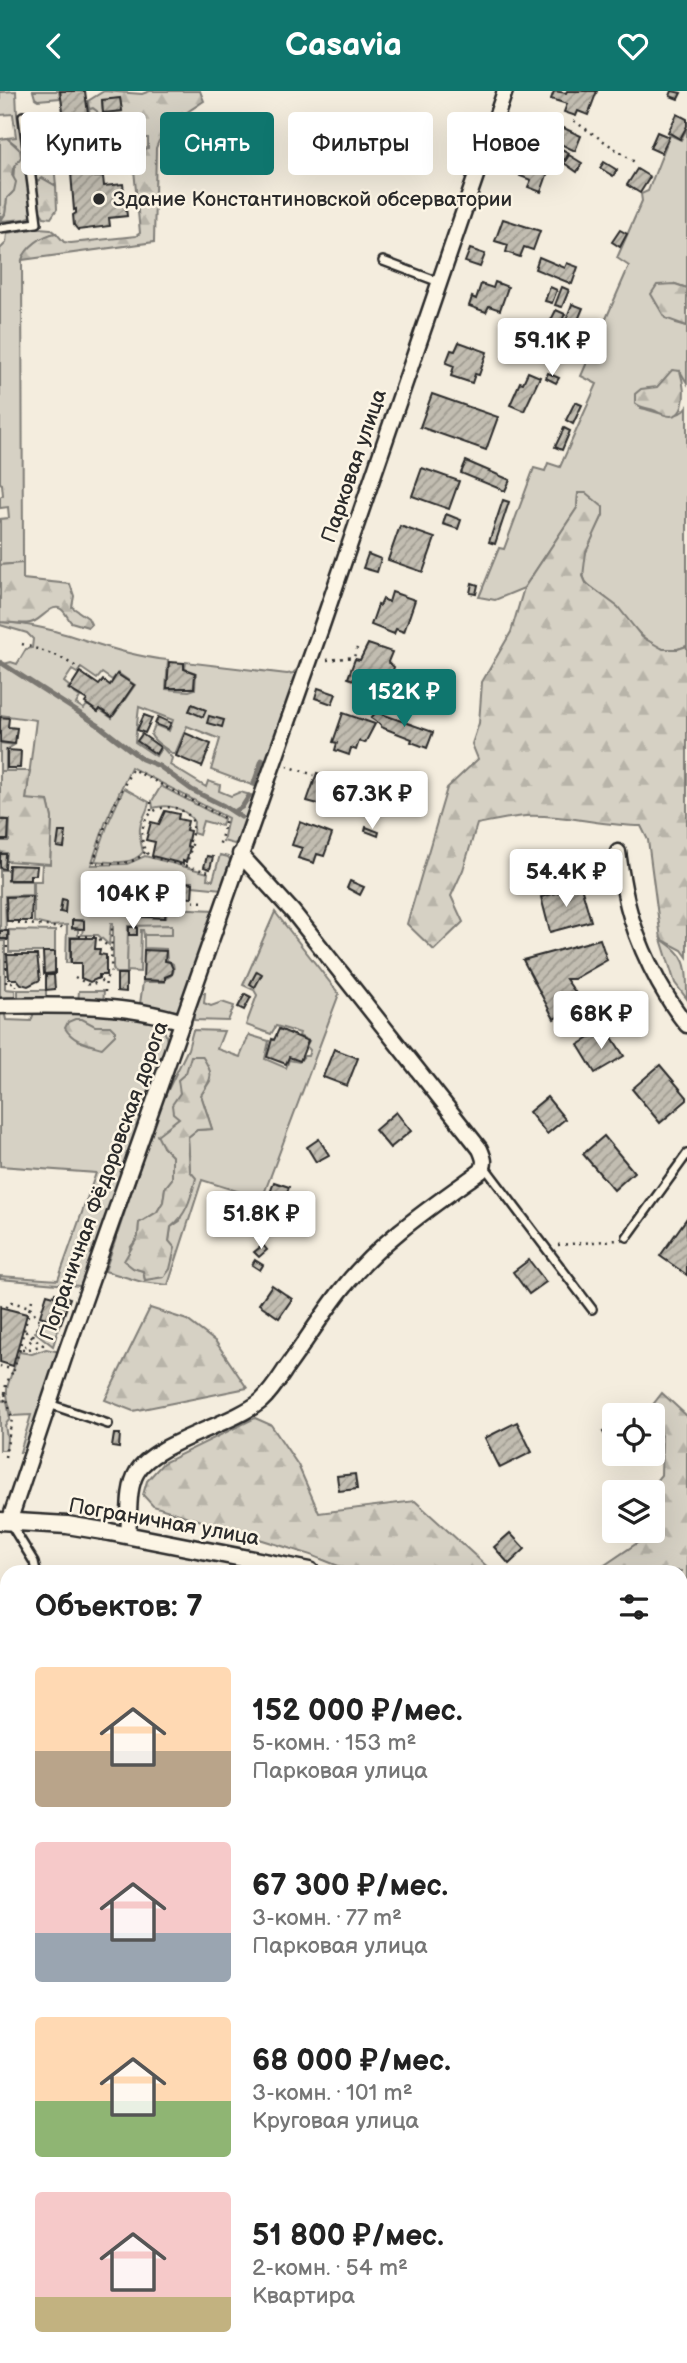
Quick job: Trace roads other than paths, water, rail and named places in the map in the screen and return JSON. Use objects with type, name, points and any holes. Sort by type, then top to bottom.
[{"type":"street","name":"Парковая улица","points":[[240,854],[320,631],[505,91]]},
{"type":"street","points":[[618,852],[630,922],[642,952],[687,1024]]},
{"type":"street","name":"Пограничная Фёдоровская дорога","points":[[4,1521],[49,1404],[240,854]]},
{"type":"street","points":[[128,1535],[132,1486],[136,1472],[144,1463],[172,1445],[245,1412],[268,1395],[341,1291],[372,1255],[421,1214],[481,1171],[485,1161],[480,1149],[301,921],[240,854]]},
{"type":"street","points":[[0,1006],[105,1007],[161,1015],[183,1022]]},
{"type":"street","name":"Пограничная улица","points":[[4,1521],[67,1525],[280,1565]]},
{"type":"lane","points":[[0,228],[37,223],[31,175]]},
{"type":"lane","points":[[383,261],[439,282]]},
{"type":"lane","points":[[627,1237],[687,1154]]},
{"type":"lane","points":[[484,1166],[592,1309]]},
{"type":"lane","points":[[49,1404],[108,1424]]},
{"type":"lane","points":[[4,1521],[35,1565]]},
{"type":"waterway","points":[[0,662],[98,725],[142,759],[159,766],[192,790],[241,817]]},
{"type":"waterway","points":[[254,783],[262,760]]},
{"type":"waterway","points":[[234,812],[242,807],[249,796]]},
{"type":"place","name":"Здание Константиновской обсерватории","points":[[99,199]]}]
